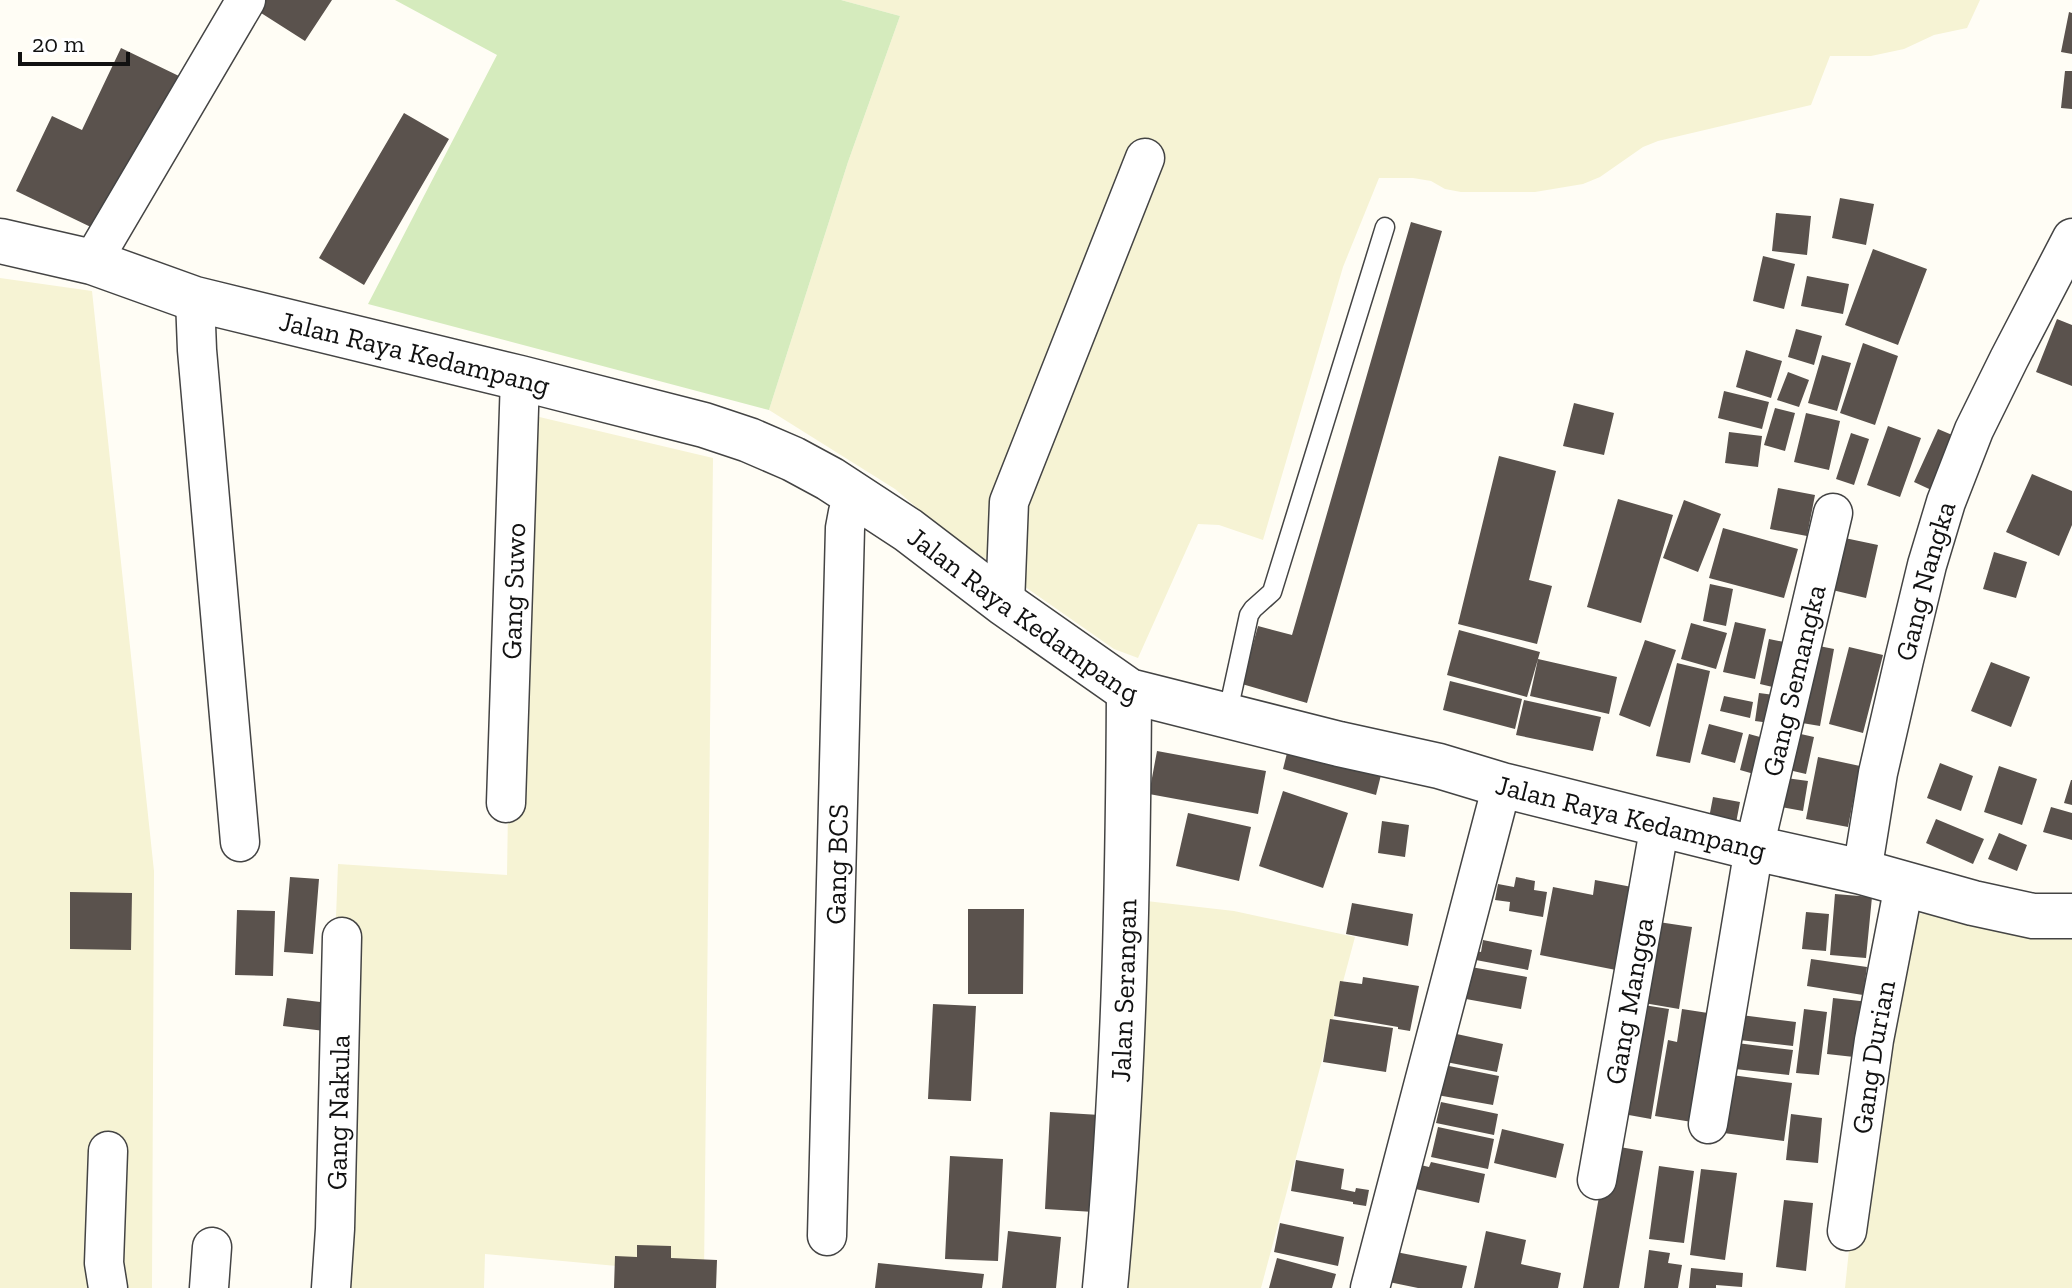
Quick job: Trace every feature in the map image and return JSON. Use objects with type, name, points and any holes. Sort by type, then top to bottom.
[{"type":"street","points":[[92,262],[246,0]]},
{"type":"street","points":[[1005,604],[1009,502],[1145,158]]},
{"type":"street","name":"Gang Nangka","points":[[1862,872],[1878,773],[1927,565],[1946,502],[1974,430],[2072,238]]},
{"type":"street","name":"Jalan Raya Kedampang","points":[[0,241],[92,262],[195,299],[520,378],[704,425],[749,440],[793,459],[908,530],[1005,604],[1129,691],[1439,766],[1502,785],[1754,848],[1862,872],[1973,903],[2033,916],[2072,916]]},
{"type":"street","points":[[195,299],[240,842]]},
{"type":"street","name":"Gang Suwo","points":[[506,803],[520,378]]},
{"type":"street","name":"Gang BCS","points":[[827,1236],[845,528],[848,512],[858,498]]},
{"type":"street","name":"Gang Semangka","points":[[1708,1124],[1754,848],[1833,513]]},
{"type":"street","name":"Jalan Serangan","points":[[1105,1288],[1126,941],[1129,691]]},
{"type":"street","points":[[1370,1288],[1502,785]]},
{"type":"street","name":"Gang Mangga","points":[[1597,1180],[1660,824]]},
{"type":"street","name":"Gang Durian","points":[[1847,1231],[1874,1040],[1904,885]]},
{"type":"street","name":"Gang Nakula","points":[[331,1288],[342,937]]},
{"type":"street","points":[[108,1151],[104,1263],[108,1288]]},
{"type":"street","points":[[209,1288],[212,1247]]},
{"type":"lane","points":[[1227,716],[1249,615],[1272,592],[1385,227]]},
{"type":"shaded area","points":[[841,0],[1980,0],[1967,28],[1934,35],[1904,49],[1871,56],[1830,56],[1811,105],[1658,141],[1583,184],[1535,192],[1461,192],[1445,189],[1431,181],[1379,178],[1343,267],[1263,540],[1219,525],[1198,524],[1138,658],[1114,649],[944,531],[895,489],[769,410],[848,162],[900,16]]},
{"type":"shaded area","points":[[0,278],[92,291],[154,871],[152,1288],[0,1288]]},
{"type":"shaded area","points":[[514,411],[713,458],[704,1274],[485,1254],[484,1288],[322,1288],[338,864],[507,875]]},
{"type":"shaded area","points":[[1120,898],[1234,911],[1355,937],[1261,1288],[1092,1288]]},
{"type":"shaded area","points":[[1892,912],[2072,922],[2072,1288],[1845,1288],[1871,1040]]},
{"type":"green space","points":[[395,0],[841,0],[900,16],[848,162],[769,410],[368,304],[497,55]]},
{"type":"building","points":[[250,0],[332,0],[305,41],[247,4]]},
{"type":"building","points":[[2069,12],[2072,13],[2072,54],[2061,52]]},
{"type":"building","points":[[121,48],[181,77],[97,230],[16,191],[52,116],[82,130]]},
{"type":"building","points":[[2065,71],[2072,71],[2072,109],[2061,108]]},
{"type":"building","points":[[404,113],[449,139],[364,285],[319,258]]},
{"type":"building","points":[[1840,198],[1874,204],[1866,245],[1832,238]]},
{"type":"building","points":[[1776,213],[1811,216],[1807,255],[1772,251]]},
{"type":"building","points":[[1411,222],[1442,231],[1307,703],[1242,684],[1258,626],[1292,635]]},
{"type":"building","points":[[1873,249],[1927,269],[1898,345],[1845,325]]},
{"type":"building","points":[[1763,256],[1795,264],[1784,309],[1753,301]]},
{"type":"building","points":[[1807,276],[1849,284],[1843,314],[1801,306]]},
{"type":"building","points":[[2057,319],[2072,325],[2072,386],[2036,372]]},
{"type":"building","points":[[1796,329],[1822,336],[1814,365],[1788,357]]},
{"type":"building","points":[[1863,343],[1898,356],[1875,425],[1840,413]]},
{"type":"building","points":[[1746,350],[1782,361],[1771,398],[1736,387]]},
{"type":"building","points":[[1822,355],[1851,363],[1837,411],[1808,403]]},
{"type":"building","points":[[1788,372],[1809,380],[1799,407],[1777,400]]},
{"type":"building","points":[[1724,391],[1769,402],[1762,429],[1718,418]]},
{"type":"building","points":[[1574,403],[1614,413],[1604,455],[1563,446]]},
{"type":"building","points":[[1775,408],[1795,413],[1785,451],[1764,445]]},
{"type":"building","points":[[1806,413],[1840,421],[1829,470],[1794,462]]},
{"type":"building","points":[[1888,426],[1921,438],[1900,497],[1867,485]]},
{"type":"building","points":[[1938,429],[1964,440],[1940,494],[1914,482]]},
{"type":"building","points":[[1729,432],[1762,436],[1758,467],[1725,463]]},
{"type":"building","points":[[1851,433],[1869,439],[1854,485],[1836,479]]},
{"type":"building","points":[[1499,456],[1556,471],[1529,580],[1552,586],[1537,644],[1458,624]]},
{"type":"building","points":[[2032,474],[2072,491],[2072,525],[2059,556],[2006,532]]},
{"type":"building","points":[[1778,488],[1815,495],[1807,536],[1770,529]]},
{"type":"building","points":[[1618,499],[1673,515],[1641,623],[1587,607]]},
{"type":"building","points":[[1684,500],[1721,514],[1698,572],[1663,558]]},
{"type":"building","points":[[1723,528],[1798,549],[1784,598],[1709,578]]},
{"type":"building","points":[[1840,537],[1878,545],[1866,598],[1828,589]]},
{"type":"building","points":[[1994,552],[2027,562],[2016,598],[1983,589]]},
{"type":"building","points":[[1710,584],[1733,589],[1726,626],[1703,621]]},
{"type":"building","points":[[1735,622],[1766,629],[1755,679],[1723,672]]},
{"type":"building","points":[[1691,623],[1727,633],[1716,669],[1681,659]]},
{"type":"building","points":[[1459,630],[1540,652],[1527,697],[1447,675]]},
{"type":"building","points":[[1769,639],[1798,645],[1789,691],[1760,684]]},
{"type":"building","points":[[1645,640],[1676,650],[1650,727],[1619,715]]},
{"type":"building","points":[[1804,643],[1834,649],[1820,726],[1790,721]]},
{"type":"building","points":[[1849,647],[1883,655],[1863,733],[1829,724]]},
{"type":"building","points":[[1538,659],[1617,677],[1609,714],[1530,696]]},
{"type":"building","points":[[1991,662],[2030,677],[2011,727],[1971,711]]},
{"type":"building","points":[[1677,663],[1710,671],[1690,763],[1656,756]]},
{"type":"building","points":[[1450,681],[1522,699],[1515,729],[1443,710]]},
{"type":"building","points":[[1759,693],[1783,696],[1778,724],[1755,721]]},
{"type":"building","points":[[1724,696],[1753,702],[1750,718],[1720,711]]},
{"type":"building","points":[[1524,700],[1601,717],[1593,751],[1516,735]]},
{"type":"building","points":[[1709,724],[1743,733],[1735,763],[1701,754]]},
{"type":"building","points":[[1783,730],[1814,737],[1806,774],[1776,767]]},
{"type":"building","points":[[1749,734],[1771,740],[1761,776],[1740,770]]},
{"type":"building","points":[[1290,741],[1383,767],[1376,795],[1283,769]]},
{"type":"building","points":[[1157,751],[1266,771],[1258,814],[1149,794]]},
{"type":"building","points":[[1818,757],[1860,766],[1848,827],[1806,819]]},
{"type":"building","points":[[1940,763],[1973,776],[1961,811],[1927,798]]},
{"type":"building","points":[[1999,766],[2037,779],[2022,825],[1984,812]]},
{"type":"building","points":[[1786,778],[1808,781],[1803,811],[1781,807]]},
{"type":"building","points":[[2072,780],[2072,805],[2064,803]]},
{"type":"building","points":[[1283,791],[1348,813],[1323,888],[1259,866]]},
{"type":"building","points":[[1713,797],[1740,802],[1736,823],[1709,818]]},
{"type":"building","points":[[2051,807],[2072,813],[2072,840],[2043,832]]},
{"type":"building","points":[[1188,813],[1251,827],[1239,881],[1176,866]]},
{"type":"building","points":[[1936,819],[1984,839],[1973,864],[1926,843]]},
{"type":"building","points":[[1382,821],[1409,825],[1405,857],[1378,853]]},
{"type":"building","points":[[1999,833],[2027,845],[2017,871],[1988,859]]},
{"type":"building","points":[[290,877],[319,879],[313,954],[284,952]]},
{"type":"building","points":[[1516,877],[1535,881],[1534,890],[1547,892],[1543,917],[1509,911],[1510,902],[1495,900],[1498,884],[1514,887]]},
{"type":"building","points":[[1595,880],[1632,887],[1616,970],[1540,955],[1553,887],[1593,895]]},
{"type":"building","points":[[70,892],[132,893],[131,950],[70,949]]},
{"type":"building","points":[[1835,894],[1872,897],[1866,958],[1830,955]]},
{"type":"building","points":[[1352,903],[1413,914],[1408,946],[1346,934]]},
{"type":"building","points":[[968,909],[1024,909],[1023,994],[968,994]]},
{"type":"building","points":[[237,910],[275,911],[273,976],[235,975]]},
{"type":"building","points":[[1806,912],[1829,914],[1826,951],[1802,949]]},
{"type":"building","points":[[1645,920],[1692,927],[1679,1009],[1632,1001]]},
{"type":"building","points":[[1483,940],[1532,950],[1528,970],[1460,957],[1461,948],[1481,952]]},
{"type":"building","points":[[1811,959],[1867,967],[1863,995],[1807,986]]},
{"type":"building","points":[[1471,967],[1527,977],[1521,1009],[1466,999]]},
{"type":"building","points":[[1363,977],[1419,986],[1410,1031],[1334,1016],[1340,981],[1362,984]]},
{"type":"building","points":[[287,998],[337,1004],[333,1032],[283,1026]]},
{"type":"building","points":[[1833,998],[1869,1002],[1863,1058],[1827,1054]]},
{"type":"building","points":[[1631,1003],[1669,1009],[1651,1119],[1612,1112]]},
{"type":"building","points":[[933,1004],[976,1006],[971,1101],[928,1099]]},
{"type":"building","points":[[1682,1009],[1708,1013],[1692,1122],[1655,1116],[1668,1040],[1677,1042]]},
{"type":"building","points":[[1804,1009],[1827,1012],[1819,1075],[1796,1073]]},
{"type":"building","points":[[1733,1014],[1796,1022],[1793,1046],[1730,1039]]},
{"type":"building","points":[[1330,1019],[1393,1028],[1386,1072],[1323,1062]]},
{"type":"building","points":[[1452,1033],[1503,1044],[1497,1072],[1446,1062]]},
{"type":"building","points":[[1729,1042],[1793,1050],[1789,1075],[1726,1068]]},
{"type":"building","points":[[1444,1065],[1499,1076],[1493,1105],[1437,1095]]},
{"type":"building","points":[[1724,1074],[1792,1083],[1784,1141],[1716,1132]]},
{"type":"building","points":[[1441,1102],[1498,1114],[1494,1135],[1436,1123]]},
{"type":"building","points":[[1050,1112],[1100,1115],[1094,1212],[1045,1209]]},
{"type":"building","points":[[1791,1114],[1822,1118],[1818,1163],[1786,1160]]},
{"type":"building","points":[[1438,1127],[1494,1139],[1488,1169],[1431,1157]]},
{"type":"building","points":[[1502,1129],[1564,1144],[1556,1178],[1494,1163]]},
{"type":"building","points":[[1608,1145],[1643,1151],[1619,1288],[1583,1288]]},
{"type":"building","points":[[950,1156],[1003,1159],[998,1261],[945,1259]]},
{"type":"building","points":[[1296,1160],[1344,1169],[1341,1189],[1355,1192],[1356,1188],[1369,1190],[1366,1206],[1291,1191]]},
{"type":"building","points":[[1408,1162],[1429,1167],[1431,1162],[1485,1174],[1479,1203],[1402,1186]]},
{"type":"building","points":[[1659,1166],[1694,1171],[1684,1243],[1649,1239]]},
{"type":"building","points":[[1701,1169],[1737,1173],[1725,1260],[1690,1255]]},
{"type":"building","points":[[1784,1200],[1813,1203],[1806,1271],[1776,1267]]},
{"type":"building","points":[[1280,1223],[1344,1237],[1338,1266],[1274,1252]]},
{"type":"building","points":[[1008,1231],[1061,1237],[1056,1288],[1002,1288]]},
{"type":"building","points":[[1486,1231],[1526,1240],[1521,1264],[1561,1273],[1558,1288],[1474,1288]]},
{"type":"building","points":[[637,1245],[671,1246],[671,1258],[717,1260],[716,1288],[614,1288],[615,1256],[637,1257]]},
{"type":"building","points":[[1649,1250],[1670,1253],[1668,1263],[1682,1265],[1678,1288],[1644,1288]]},
{"type":"building","points":[[1391,1251],[1467,1266],[1462,1288],[1418,1288],[1384,1281]]},
{"type":"building","points":[[1277,1258],[1336,1274],[1332,1288],[1269,1288]]},
{"type":"building","points":[[878,1263],[984,1274],[982,1288],[875,1288]]},
{"type":"building","points":[[1691,1268],[1743,1273],[1742,1287],[1716,1285],[1716,1288],[1689,1288]]}]
